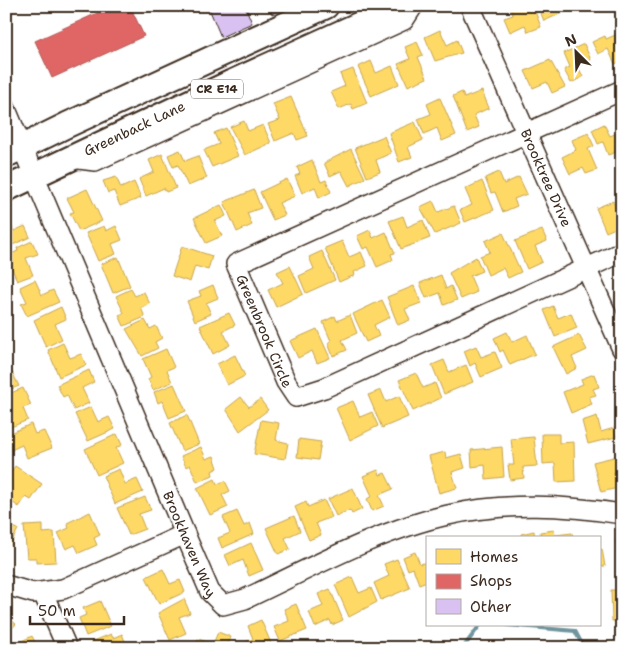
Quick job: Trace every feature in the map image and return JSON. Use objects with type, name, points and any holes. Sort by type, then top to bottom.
[{"type":"main road","name":"CR E14","points":[[14,151],[326,6]]},
{"type":"main road","name":"Greenback Lane","points":[[6,189],[400,6]]},
{"type":"street","points":[[71,158],[95,161],[404,20],[413,6]]},
{"type":"street","name":"Brooktree Drive","points":[[470,6],[525,134],[622,349]]},
{"type":"street","points":[[525,134],[622,90]]},
{"type":"street","name":"Brookhaven Way","points":[[6,108],[14,151],[34,176],[210,592],[223,606],[245,599],[396,531],[448,515],[477,510],[543,505],[586,508],[622,514]]},
{"type":"street","name":"Greenbrook Circle","points":[[525,134],[236,264],[286,382],[296,397],[324,388],[585,269]]},
{"type":"street","points":[[585,269],[622,252]]},
{"type":"street","points":[[6,585],[23,591],[43,593],[72,586],[185,534]]},
{"type":"street","points":[[43,593],[67,648]]},
{"type":"building: Homes","points":[[509,6],[533,6],[541,27],[528,32],[525,25],[510,32],[504,18],[513,15]]},
{"type":"building: Homes","points":[[538,6],[567,6],[561,9],[562,13],[544,21]]},
{"type":"building: Homes","points":[[440,30],[447,45],[457,40],[462,53],[435,61],[425,37]]},
{"type":"building: Homes","points":[[620,33],[622,61],[615,64],[608,49],[598,54],[592,42],[605,36],[606,39]]},
{"type":"building: Homes","points":[[417,42],[423,55],[418,57],[427,78],[408,86],[398,64],[410,59],[405,47]]},
{"type":"building: Homes","points":[[584,44],[591,60],[578,66],[583,77],[571,83],[564,70],[570,67],[564,53]]},
{"type":"building: Homes","points":[[550,60],[565,87],[552,93],[547,82],[533,88],[525,71]]},
{"type":"building: Homes","points":[[371,61],[376,73],[392,66],[399,84],[371,96],[358,67]]},
{"type":"building: Homes","points":[[353,69],[367,103],[353,109],[351,104],[339,109],[331,92],[345,86],[340,74]]},
{"type":"building: Homes","points":[[482,91],[489,108],[474,115],[479,127],[467,132],[453,96],[462,92],[464,98]]},
{"type":"building: Homes","points":[[291,97],[308,136],[297,140],[294,133],[275,141],[268,124],[280,120],[273,104]]},
{"type":"building: Homes","points":[[440,98],[456,135],[442,141],[437,128],[424,134],[418,119],[431,114],[427,104]]},
{"type":"building: Homes","points":[[244,121],[248,131],[263,125],[271,143],[245,155],[230,127]]},
{"type":"building: Homes","points":[[415,122],[423,140],[408,147],[412,157],[399,162],[389,133]]},
{"type":"building: Homes","points":[[604,124],[610,136],[622,131],[622,150],[608,155],[603,142],[598,144],[592,130]]},
{"type":"building: Homes","points":[[226,128],[238,156],[212,167],[204,150],[219,144],[214,133]]},
{"type":"building: Homes","points":[[588,133],[594,146],[588,149],[597,170],[586,174],[583,168],[570,174],[562,157],[576,150],[572,140]]},
{"type":"building: Homes","points":[[384,136],[391,153],[376,160],[380,172],[367,177],[355,148]]},
{"type":"building: Homes","points":[[351,149],[365,178],[349,186],[341,171],[330,176],[324,163]]},
{"type":"building: Homes","points":[[180,150],[185,161],[198,156],[207,178],[188,186],[178,165],[173,167],[168,155]]},
{"type":"building: Homes","points":[[162,154],[176,188],[166,192],[164,188],[146,196],[139,179],[154,172],[149,160]]},
{"type":"building: Homes","points":[[312,160],[321,182],[326,180],[331,192],[319,198],[315,187],[302,193],[295,176],[300,174],[297,167]]},
{"type":"building: Homes","points":[[499,172],[504,184],[519,177],[527,194],[514,199],[517,206],[503,212],[495,192],[491,193],[485,178]]},
{"type":"building: Homes","points":[[116,177],[121,188],[134,182],[141,198],[120,206],[114,191],[108,193],[103,181]]},
{"type":"building: Homes","points":[[287,179],[295,196],[279,203],[285,215],[273,220],[260,192]]},
{"type":"building: Homes","points":[[482,181],[494,210],[465,222],[460,210],[472,205],[465,189]]},
{"type":"building: Homes","points":[[87,189],[102,221],[79,231],[70,213],[74,212],[67,198]]},
{"type":"building: Homes","points":[[254,190],[261,208],[247,213],[252,225],[237,232],[224,202]]},
{"type":"building: Homes","points":[[433,201],[438,212],[454,206],[461,223],[435,234],[420,207]]},
{"type":"building: Homes","points":[[613,201],[622,225],[606,232],[596,208]]},
{"type":"building: Homes","points":[[221,205],[226,216],[215,221],[222,236],[206,243],[194,218]]},
{"type":"building: Homes","points":[[6,215],[14,231],[25,226],[30,237],[6,248]]},
{"type":"building: Homes","points":[[403,216],[407,227],[423,220],[430,238],[401,249],[389,221]]},
{"type":"building: Homes","points":[[104,226],[106,231],[116,226],[122,240],[112,244],[116,254],[98,261],[86,233]]},
{"type":"building: Homes","points":[[370,230],[373,238],[386,232],[395,253],[391,254],[393,260],[377,267],[368,247],[363,249],[357,236]]},
{"type":"building: Homes","points":[[542,230],[547,241],[535,246],[542,262],[527,269],[515,241]]},
{"type":"building: Homes","points":[[503,233],[521,272],[508,278],[503,268],[488,275],[480,256],[490,252],[485,241]]},
{"type":"building: Homes","points":[[32,241],[38,254],[26,258],[33,275],[17,281],[11,266],[6,268],[6,256],[18,251],[17,248]]},
{"type":"building: Homes","points":[[342,241],[349,257],[361,252],[367,266],[354,272],[355,275],[339,282],[325,248]]},
{"type":"building: Homes","points":[[182,246],[212,256],[208,270],[195,266],[190,282],[172,276]]},
{"type":"building: Homes","points":[[322,251],[335,280],[306,293],[299,276],[314,269],[309,257]]},
{"type":"building: Homes","points":[[118,257],[130,286],[113,293],[101,264]]},
{"type":"building: Homes","points":[[476,257],[482,271],[470,276],[477,292],[461,299],[449,273]]},
{"type":"building: Homes","points":[[290,266],[303,294],[276,307],[268,290],[283,283],[277,272]]},
{"type":"building: Homes","points":[[441,275],[446,289],[451,286],[457,300],[444,305],[440,293],[426,298],[420,283]]},
{"type":"building: Homes","points":[[35,280],[42,295],[53,290],[59,302],[27,316],[21,304],[27,302],[20,287]]},
{"type":"building: Homes","points":[[213,285],[218,298],[206,303],[211,314],[195,321],[187,301],[201,296],[199,291]]},
{"type":"building: Homes","points":[[414,286],[421,303],[405,309],[410,320],[398,325],[387,297]]},
{"type":"building: Homes","points":[[131,289],[135,296],[144,292],[150,304],[141,308],[145,317],[124,326],[119,315],[124,313],[116,296]]},
{"type":"building: Homes","points":[[382,300],[390,317],[374,325],[379,336],[366,342],[353,314]]},
{"type":"building: Homes","points":[[553,306],[558,318],[571,313],[577,328],[555,337],[544,310]]},
{"type":"building: Homes","points":[[61,307],[66,319],[55,324],[62,339],[46,347],[34,320]]},
{"type":"building: Homes","points":[[229,313],[235,325],[223,331],[230,345],[213,354],[200,326]]},
{"type":"building: Homes","points":[[350,315],[357,333],[342,340],[347,350],[333,356],[328,343],[331,341],[323,322],[335,316],[337,321]]},
{"type":"building: Homes","points":[[145,320],[150,329],[156,326],[162,338],[155,342],[158,348],[142,356],[126,329]]},
{"type":"building: Homes","points":[[317,329],[330,358],[317,363],[312,351],[298,358],[290,341]]},
{"type":"building: Homes","points":[[507,332],[512,342],[527,335],[535,354],[510,365],[503,350],[500,352],[494,338]]},
{"type":"building: Homes","points":[[579,335],[587,350],[572,357],[577,368],[566,374],[553,347]]},
{"type":"building: Homes","points":[[63,343],[70,358],[81,354],[86,365],[59,377],[48,350]]},
{"type":"building: Homes","points":[[476,346],[481,357],[495,352],[502,368],[481,377],[475,363],[470,366],[464,351]]},
{"type":"building: Homes","points":[[166,349],[174,367],[167,370],[172,382],[153,390],[148,379],[151,377],[143,359]]},
{"type":"building: Homes","points":[[235,355],[245,376],[227,385],[217,364]]},
{"type":"building: Homes","points":[[444,360],[449,372],[466,365],[473,382],[444,394],[432,365]]},
{"type":"building: Homes","points":[[10,368],[19,386],[6,391],[6,370]]},
{"type":"building: Homes","points":[[89,370],[94,382],[82,388],[89,403],[74,410],[67,395],[63,397],[57,385]]},
{"type":"building: Homes","points":[[416,373],[423,388],[435,383],[441,398],[413,411],[399,380]]},
{"type":"building: Homes","points":[[594,374],[599,387],[593,389],[596,395],[589,397],[592,404],[571,413],[563,392],[583,384],[581,379]]},
{"type":"building: Homes","points":[[174,384],[186,411],[169,418],[162,401],[158,403],[154,392]]},
{"type":"building: Homes","points":[[23,388],[31,405],[23,408],[28,420],[6,429],[6,395]]},
{"type":"building: Homes","points":[[381,390],[386,402],[399,396],[408,417],[382,428],[368,395]]},
{"type":"building: Homes","points":[[241,397],[249,407],[260,399],[268,410],[240,431],[226,409]]},
{"type":"building: Homes","points":[[353,401],[360,417],[372,412],[378,426],[350,440],[336,408]]},
{"type":"building: Homes","points":[[91,407],[98,422],[109,417],[115,429],[88,441],[75,414]]},
{"type":"building: Homes","points":[[187,415],[199,444],[182,451],[170,423]]},
{"type":"building: Homes","points":[[597,416],[601,432],[614,428],[616,437],[588,444],[582,421]]},
{"type":"building: Homes","points":[[261,420],[279,423],[276,440],[288,443],[285,459],[254,454]]},
{"type":"building: Homes","points":[[31,424],[35,434],[44,431],[52,448],[27,458],[22,445],[11,450],[6,435]]},
{"type":"building: Homes","points":[[117,434],[122,445],[116,448],[123,463],[97,475],[85,449]]},
{"type":"building: Homes","points":[[542,434],[559,434],[559,443],[574,442],[575,481],[556,482],[555,463],[543,464]]},
{"type":"building: Homes","points":[[534,437],[537,466],[523,467],[524,478],[510,480],[508,465],[514,465],[511,439]]},
{"type":"building: Homes","points":[[299,439],[321,442],[318,460],[297,457]]},
{"type":"building: Homes","points":[[201,447],[206,459],[214,456],[218,468],[212,471],[213,475],[197,482],[190,465],[186,467],[181,456]]},
{"type":"building: Homes","points":[[502,447],[504,477],[486,479],[485,465],[472,467],[471,450]]},
{"type":"building: Homes","points":[[445,452],[446,458],[461,454],[465,468],[452,472],[457,488],[439,493],[429,456]]},
{"type":"building: Homes","points":[[622,455],[622,470],[614,472],[618,488],[601,492],[593,462]]},
{"type":"building: Homes","points":[[15,466],[42,484],[31,500],[26,497],[19,507],[6,498],[6,479]]},
{"type":"building: Homes","points":[[119,469],[125,484],[137,479],[143,492],[115,504],[103,476]]},
{"type":"building: Homes","points":[[378,470],[380,475],[385,473],[393,489],[379,495],[384,506],[372,511],[367,499],[372,496],[363,476]]},
{"type":"building: Homes","points":[[215,479],[217,484],[225,481],[230,491],[222,495],[228,507],[210,515],[197,488]]},
{"type":"building: Homes","points":[[353,488],[362,509],[352,514],[350,510],[336,516],[328,499]]},
{"type":"building: Homes","points":[[145,497],[151,510],[139,514],[145,529],[129,535],[117,508]]},
{"type":"building: Homes","points":[[324,500],[332,517],[316,523],[321,535],[309,540],[295,507],[306,502],[308,507]]},
{"type":"building: Homes","points":[[237,511],[244,526],[250,523],[254,534],[222,548],[218,538],[230,533],[223,517]]},
{"type":"building: Homes","points":[[90,512],[100,535],[94,538],[97,545],[79,553],[75,545],[66,549],[58,533],[69,528],[67,523]]},
{"type":"building: Homes","points":[[294,516],[300,531],[285,538],[290,549],[278,554],[266,528]]},
{"type":"building: Homes","points":[[6,524],[18,529],[10,546],[6,544]]},
{"type":"building: Homes","points":[[43,525],[43,533],[54,532],[56,562],[36,563],[36,558],[27,558],[24,526]]},
{"type":"building: Homes","points":[[554,530],[555,535],[572,533],[573,536],[541,536],[540,532]]},
{"type":"building: Homes","points":[[534,531],[535,536],[522,536],[521,534]]},
{"type":"building: Homes","points":[[622,539],[621,570],[620,554],[617,554],[616,540]]},
{"type":"building: Homes","points":[[251,543],[263,570],[249,576],[243,560],[230,566],[225,555]]},
{"type":"building: Homes","points":[[602,549],[605,566],[600,567],[600,550]]},
{"type":"building: Homes","points":[[415,552],[420,564],[426,562],[426,581],[419,584],[413,568],[408,570],[403,557]]},
{"type":"building: Homes","points":[[397,559],[410,588],[381,600],[374,583],[389,576],[384,564]]},
{"type":"building: Homes","points":[[163,569],[170,584],[180,580],[185,592],[159,604],[146,577]]},
{"type":"building: Homes","points":[[352,577],[359,593],[371,588],[377,602],[349,617],[335,585]]},
{"type":"building: Homes","points":[[330,589],[343,620],[332,625],[330,620],[315,627],[309,612],[323,606],[318,594]]},
{"type":"building: Homes","points":[[611,590],[622,590],[622,621],[612,621]]},
{"type":"building: Homes","points":[[184,599],[190,613],[179,617],[186,633],[170,640],[158,613]]},
{"type":"building: Homes","points":[[100,601],[111,626],[86,636],[79,618],[86,615],[83,608]]},
{"type":"building: Homes","points":[[296,604],[307,630],[280,641],[274,627],[289,621],[284,609]]},
{"type":"building: Homes","points":[[6,616],[16,624],[6,635]]},
{"type":"building: Homes","points":[[261,620],[273,648],[239,648],[238,645],[253,639],[248,626]]},
{"type":"building: Homes","points":[[218,632],[231,637],[227,648],[195,648],[198,639],[213,644]]},
{"type":"building: Homes","points":[[111,634],[113,638],[122,634],[128,648],[94,648],[91,642]]},
{"type":"building: Homes","points":[[32,636],[38,648],[7,648]]},
{"type":"building: Shops","points":[[113,6],[130,6],[144,36],[52,78],[35,41]]},
{"type":"building: Other","points":[[208,6],[245,6],[252,23],[221,37]]},
{"type":"building: Other","points":[[269,6],[288,6],[272,14]]},
{"type":"waterway","points":[[463,648],[479,626]]},
{"type":"waterway","points":[[519,626],[575,631],[584,648]]}]
